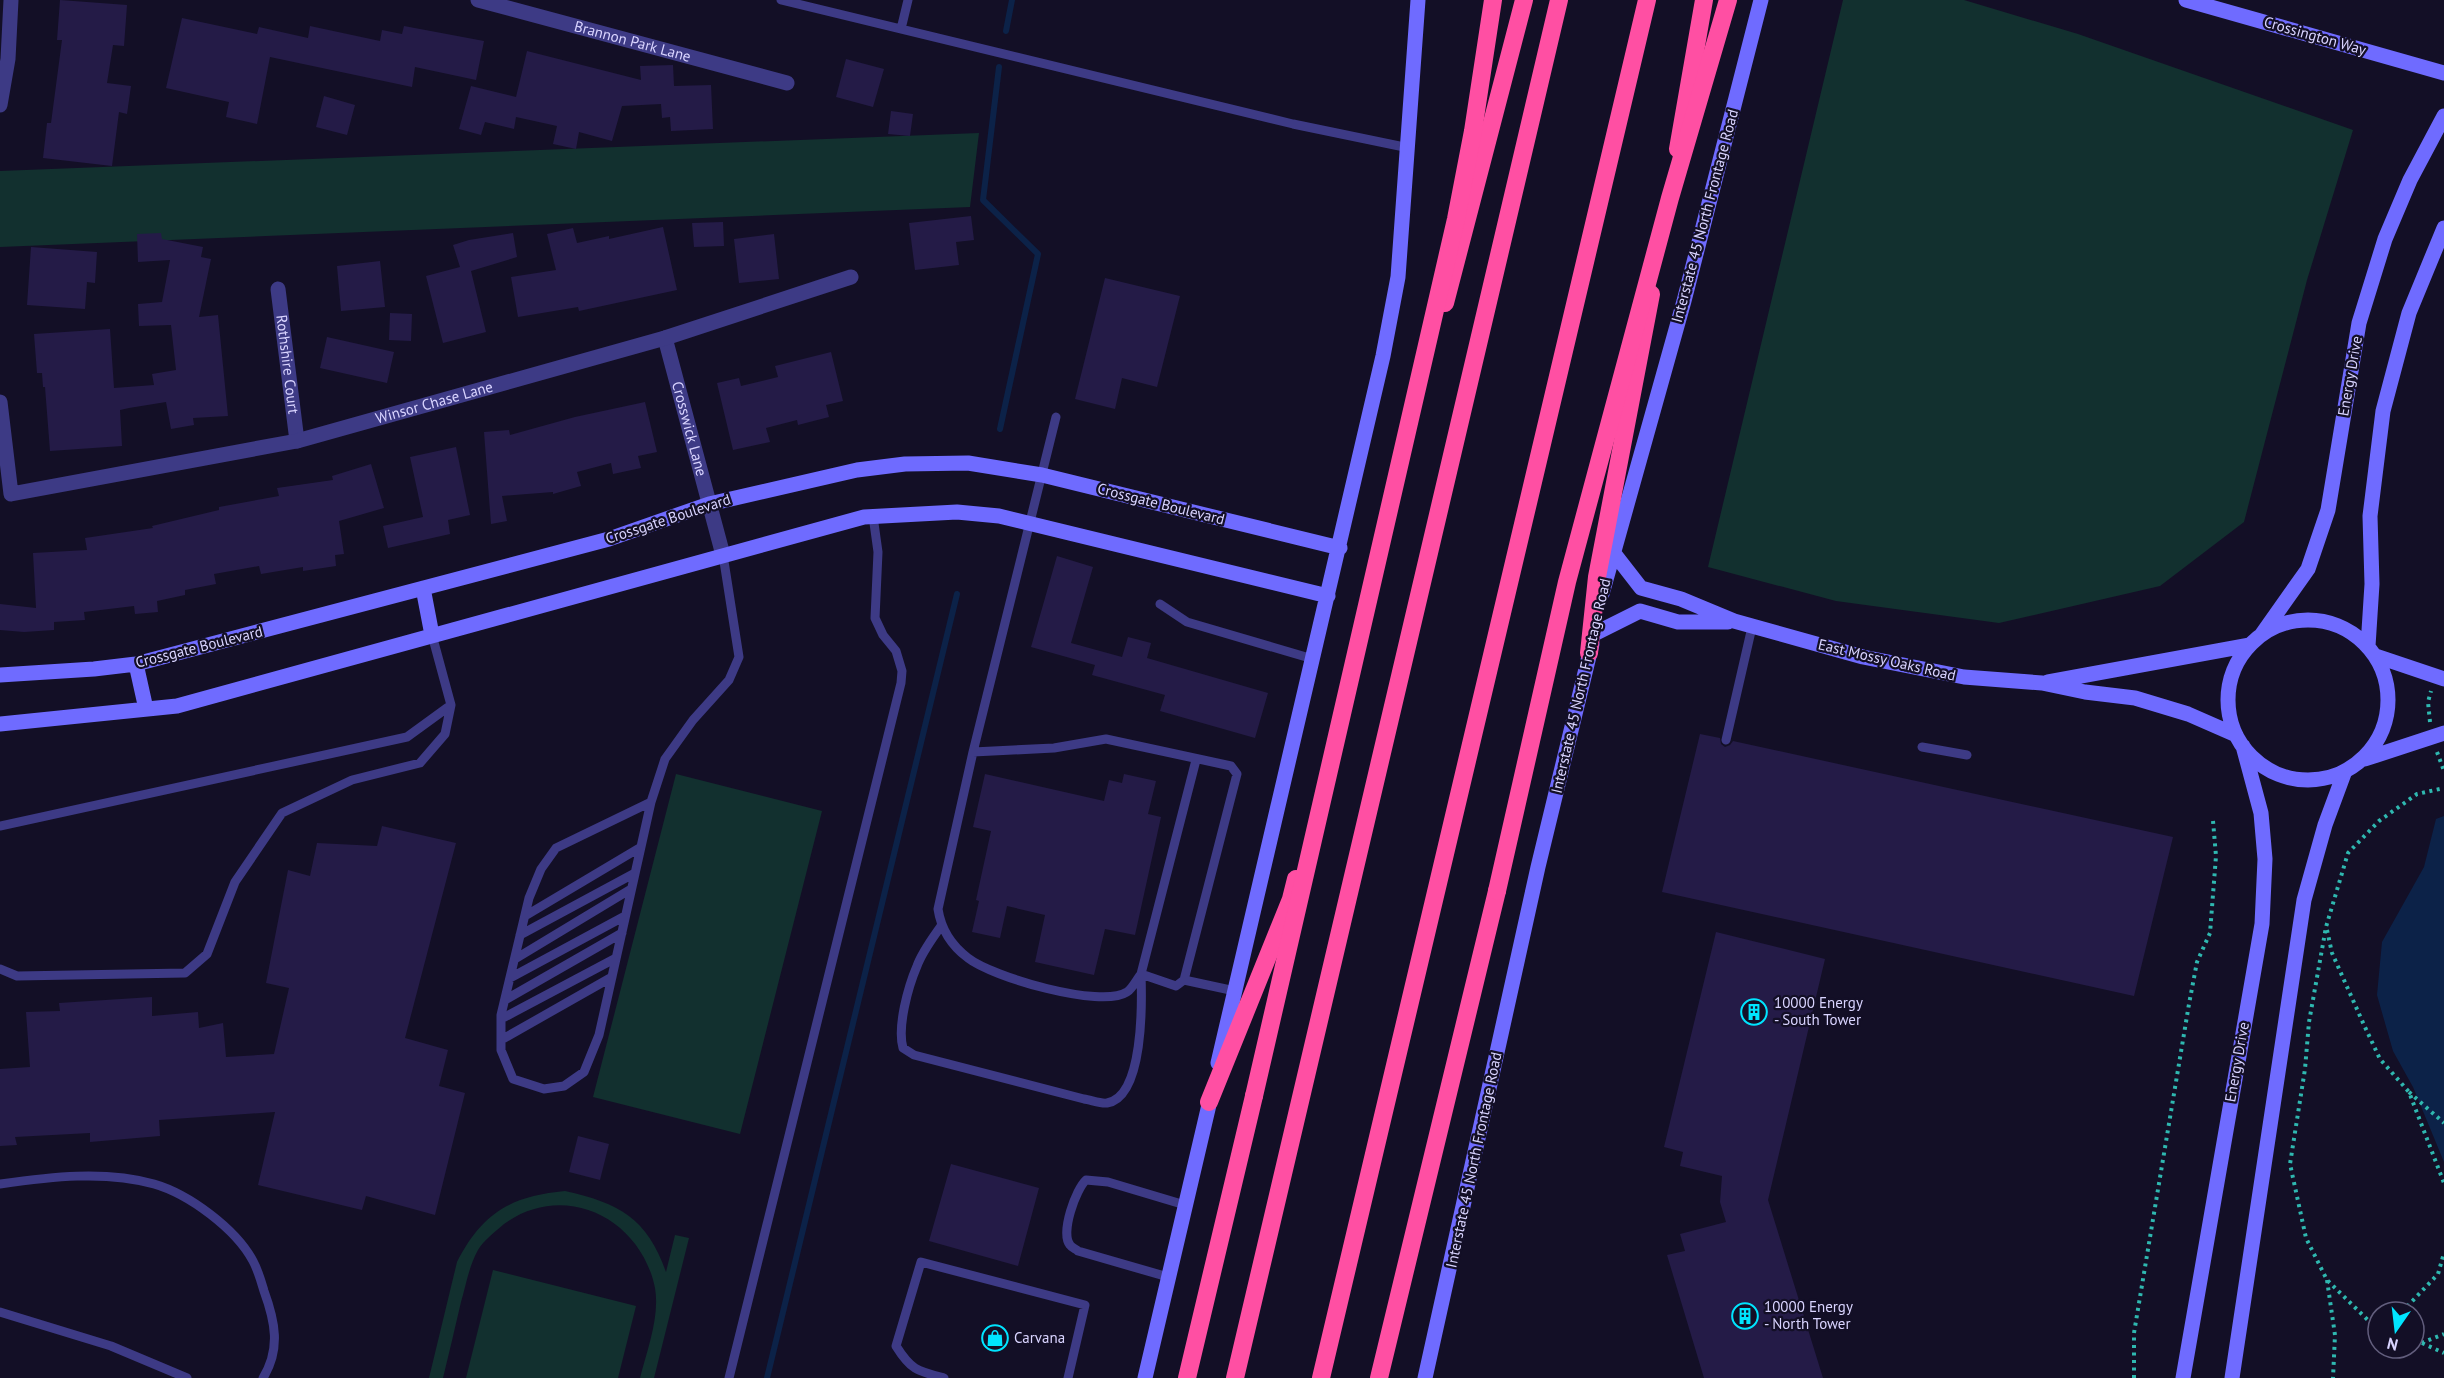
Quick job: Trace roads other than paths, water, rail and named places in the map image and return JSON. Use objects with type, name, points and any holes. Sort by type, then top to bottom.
[{"type":"highway","points":[[1187,1378],[1456,219],[1473,130],[1493,0]]},
{"type":"highway","points":[[1209,1102],[1291,898],[1524,0]]},
{"type":"highway","points":[[1235,1378],[1559,0]]},
{"type":"highway","points":[[1321,1378],[1647,0]]},
{"type":"highway","points":[[1589,653],[1598,577],[1704,0]]},
{"type":"highway","points":[[1379,1378],[1497,891],[1568,582],[1670,198],[1728,0]]},
{"type":"street","points":[[0,105],[8,58],[11,0]]},
{"type":"street","name":"Brannon Park Lane","points":[[478,0],[787,83]]},
{"type":"street","points":[[1145,1378],[1383,356],[1398,278],[1418,0]]},
{"type":"street","name":"Interstate 45 North Frontage Road","points":[[1425,1378],[1538,867],[1613,552],[1684,301],[1761,0]]},
{"type":"street","name":"Crossington Way","points":[[2186,0],[2444,73]]},
{"type":"street","name":"Energy Drive","points":[[2262,634],[2308,569],[2328,510],[2359,323],[2385,239],[2410,180],[2444,116]]},
{"type":"street","points":[[2362,760],[2378,740],[2387,717],[2386,680],[2372,651],[2370,516],[2384,411],[2409,313],[2444,228]]},
{"type":"street","name":"Winsor Chase Lane","points":[[0,402],[10,494],[297,441],[665,338],[851,277]]},
{"type":"street","name":"Rothshire Court","points":[[278,289],[297,441]]},
{"type":"street","name":"Crosswick Lane","points":[[665,338],[723,555]]},
{"type":"street","name":"Crossgate Boulevard","points":[[0,675],[136,664],[609,539],[709,504],[857,470],[905,464],[968,463],[1042,475],[1340,548]]},
{"type":"street","points":[[0,724],[177,706],[723,555],[873,516],[957,512],[999,516],[1328,596]]},
{"type":"street","name":"East Mossy Oaks Road","points":[[1613,552],[1641,588],[1681,599],[1752,627],[1863,657],[1964,677],[2042,683],[2085,692],[2135,698],[2188,714],[2240,740]]},
{"type":"street","points":[[423,588],[432,635]]},
{"type":"street","name":"East Mossy Oaks Road","points":[[1594,634],[1640,610],[1678,622],[1734,621]]},
{"type":"street","points":[[2444,679],[2372,651],[2344,629],[2317,621],[2288,622],[2262,634],[2250,645],[2235,668],[2228,695],[2231,722],[2240,740],[2256,760],[2271,771],[2295,779],[2321,779],[2345,771],[2362,760],[2444,734]]},
{"type":"street","name":"East Mossy Oaks Road","points":[[2042,683],[2250,645]]},
{"type":"street","points":[[136,664],[146,709]]},
{"type":"street","name":"Energy Drive","points":[[2183,1378],[2262,924],[2265,860],[2262,813],[2240,740]]},
{"type":"street","points":[[2232,1378],[2304,900],[2325,825],[2345,771]]},
{"type":"lane","points":[[782,0],[1282,121],[1409,148]]},
{"type":"lane","points":[[901,29],[908,0]]},
{"type":"lane","points":[[1056,417],[973,753],[938,909],[941,926],[969,959],[1028,984],[1100,999],[1127,993],[1141,974]]},
{"type":"lane","points":[[729,1378],[901,683],[902,672],[896,651],[883,635],[875,618],[878,552],[873,516]]},
{"type":"lane","points":[[651,801],[556,848],[541,869],[529,897],[501,1019],[501,1050],[513,1079],[544,1089],[564,1086],[584,1072],[599,1035],[651,801],[665,759],[693,720],[729,680],[739,657],[723,555]]},
{"type":"lane","points":[[1160,604],[1187,622],[1313,659]]},
{"type":"lane","points":[[1726,740],[1752,627]]},
{"type":"lane","points":[[0,969],[16,976],[185,972],[207,954],[235,882],[282,813],[352,780],[420,763],[445,734],[451,705],[432,635]]},
{"type":"lane","points":[[0,826],[407,737],[451,705]]},
{"type":"lane","points":[[973,753],[1054,748],[1106,739],[1231,766],[1237,774],[1184,980],[1176,986],[1141,974]]},
{"type":"lane","points":[[1922,747],[1967,755]]},
{"type":"lane","points":[[941,926],[916,966],[902,1021],[900,1037],[903,1048],[914,1056],[1084,1099],[1107,1103],[1122,1096],[1130,1083],[1138,1044],[1142,1010],[1141,974],[1196,760]]},
{"type":"lane","points":[[525,916],[641,848]]},
{"type":"lane","points":[[520,935],[635,873]]},
{"type":"lane","points":[[515,959],[632,889]]},
{"type":"lane","points":[[510,978],[626,916]]},
{"type":"lane","points":[[505,1000],[622,933]]},
{"type":"lane","points":[[501,1019],[616,958]]},
{"type":"lane","points":[[501,1040],[612,977]]},
{"type":"lane","points":[[1184,980],[1235,991]]},
{"type":"lane","points":[[0,1185],[38,1179],[114,1178],[154,1184],[184,1197],[215,1219],[241,1243],[253,1261],[272,1312],[275,1331],[274,1356],[263,1378]]},
{"type":"lane","points":[[1168,1277],[1078,1251],[1069,1245],[1068,1223],[1076,1194],[1086,1180],[1108,1182],[1185,1205]]},
{"type":"lane","points":[[944,1378],[925,1373],[907,1364],[896,1346],[921,1262],[1085,1305],[1068,1378]]},
{"type":"lane","points":[[0,1312],[111,1346],[187,1378]]},
{"type":"water","points":[[2444,816],[2444,1162],[2413,1087],[2393,1051],[2377,995],[2382,942],[2424,867],[2436,819]]},
{"type":"waterway","points":[[1006,31],[1012,0]]},
{"type":"waterway","points":[[999,67],[983,200],[1038,254],[1000,429]]},
{"type":"waterway","points":[[767,1378],[957,594]]},
{"type":"place","name":"10000 Energy - South Tower","points":[[1754,1012]]},
{"type":"place","name":"10000 Energy - North Tower","points":[[1745,1316]]},
{"type":"place","name":"Carvana","points":[[995,1338]]}]
